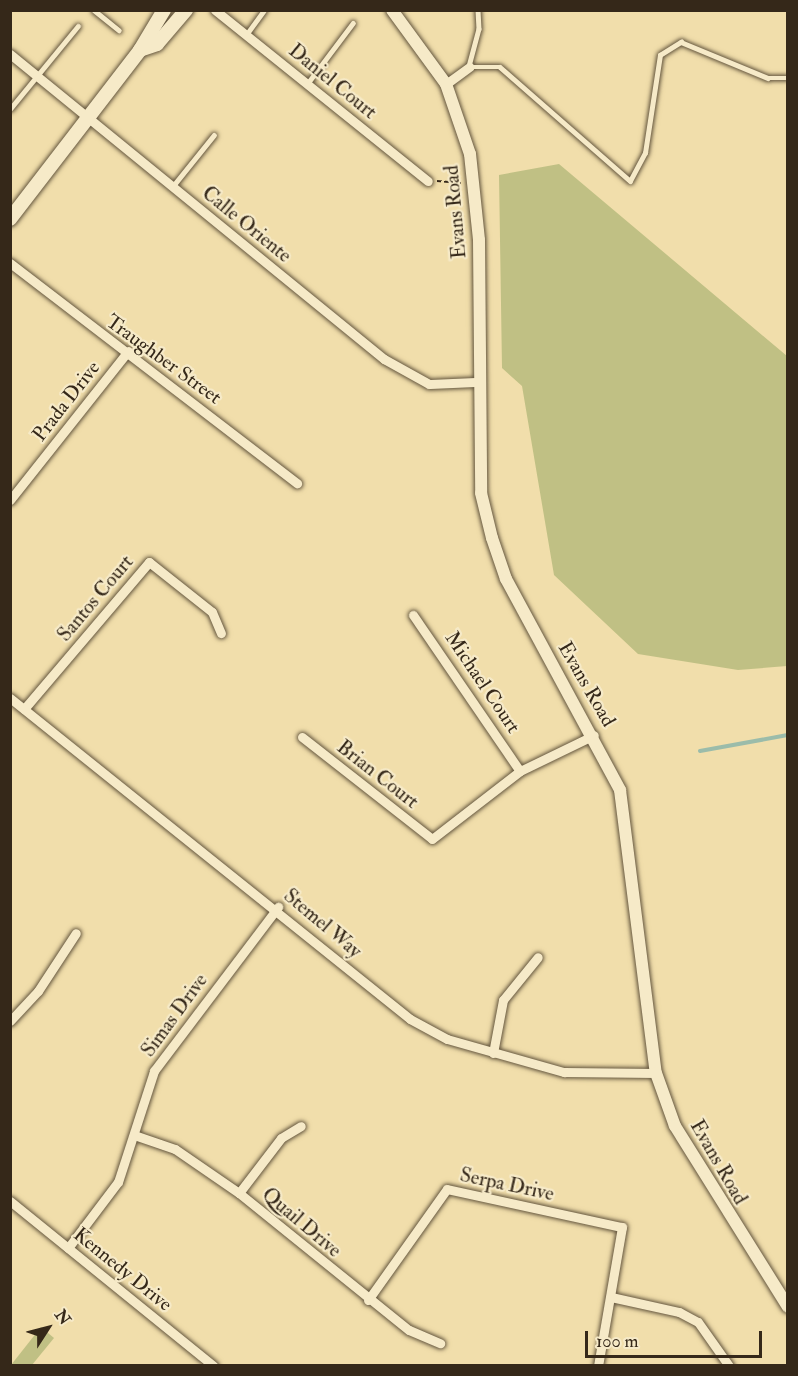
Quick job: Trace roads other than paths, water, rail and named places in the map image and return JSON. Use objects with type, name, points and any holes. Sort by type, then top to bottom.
[{"type":"main road","points":[[10,219],[90,118],[140,50],[164,10]]},
{"type":"main road","points":[[140,50],[157,44],[186,10]]},
{"type":"street","name":"Daniel Court","points":[[215,10],[428,181]]},
{"type":"street","points":[[392,10],[446,84],[469,67]]},
{"type":"street","name":"Calle Oriente","points":[[10,54],[384,359],[429,384],[477,382]]},
{"type":"street","name":"Evans Road","points":[[446,84],[474,184],[479,240],[477,382],[481,493],[506,579],[594,735],[620,790],[627,820],[656,1073],[675,1126],[703,1177],[788,1307]]},
{"type":"street","name":"Traughber Street","points":[[10,263],[128,351],[297,483]]},
{"type":"street","name":"Prada Drive","points":[[10,500],[128,351]]},
{"type":"street","name":"Santos Court","points":[[24,709],[149,562],[212,612],[221,633]]},
{"type":"street","name":"Michael Court","points":[[413,615],[520,771]]},
{"type":"street","name":"Stemel Way","points":[[10,698],[278,908],[410,1019],[493,1053],[564,1072],[656,1073]]},
{"type":"street","points":[[520,771],[594,735]]},
{"type":"street","name":"Brian Court","points":[[302,738],[432,839],[520,771]]},
{"type":"street","name":"Simas Drive","points":[[68,1248],[118,1182],[137,1136],[154,1071],[278,908]]},
{"type":"street","points":[[10,1021],[38,991],[76,933]]},
{"type":"street","points":[[493,1053],[502,1000],[538,957]]},
{"type":"street","points":[[238,1192],[281,1138],[301,1126]]},
{"type":"street","name":"Quail Drive","points":[[137,1136],[175,1149],[238,1192],[368,1300],[409,1330],[440,1343]]},
{"type":"street","name":"Serpa Drive","points":[[368,1300],[447,1189],[622,1227],[611,1297]]},
{"type":"street","name":"Kennedy Drive","points":[[10,1201],[214,1365]]},
{"type":"street","points":[[598,1365],[611,1297],[679,1312],[698,1322],[729,1365]]},
{"type":"lane","points":[[94,10],[119,30]]},
{"type":"lane","points":[[246,35],[264,10]]},
{"type":"lane","points":[[478,10],[479,29],[469,67],[500,67],[630,181],[645,153],[660,55],[681,42],[768,78],[788,78]]},
{"type":"lane","points":[[307,84],[353,22]]},
{"type":"lane","points":[[10,109],[78,26]]},
{"type":"lane","points":[[173,186],[214,135]]},
{"type":"waterway","points":[[700,751],[788,735]]}]
